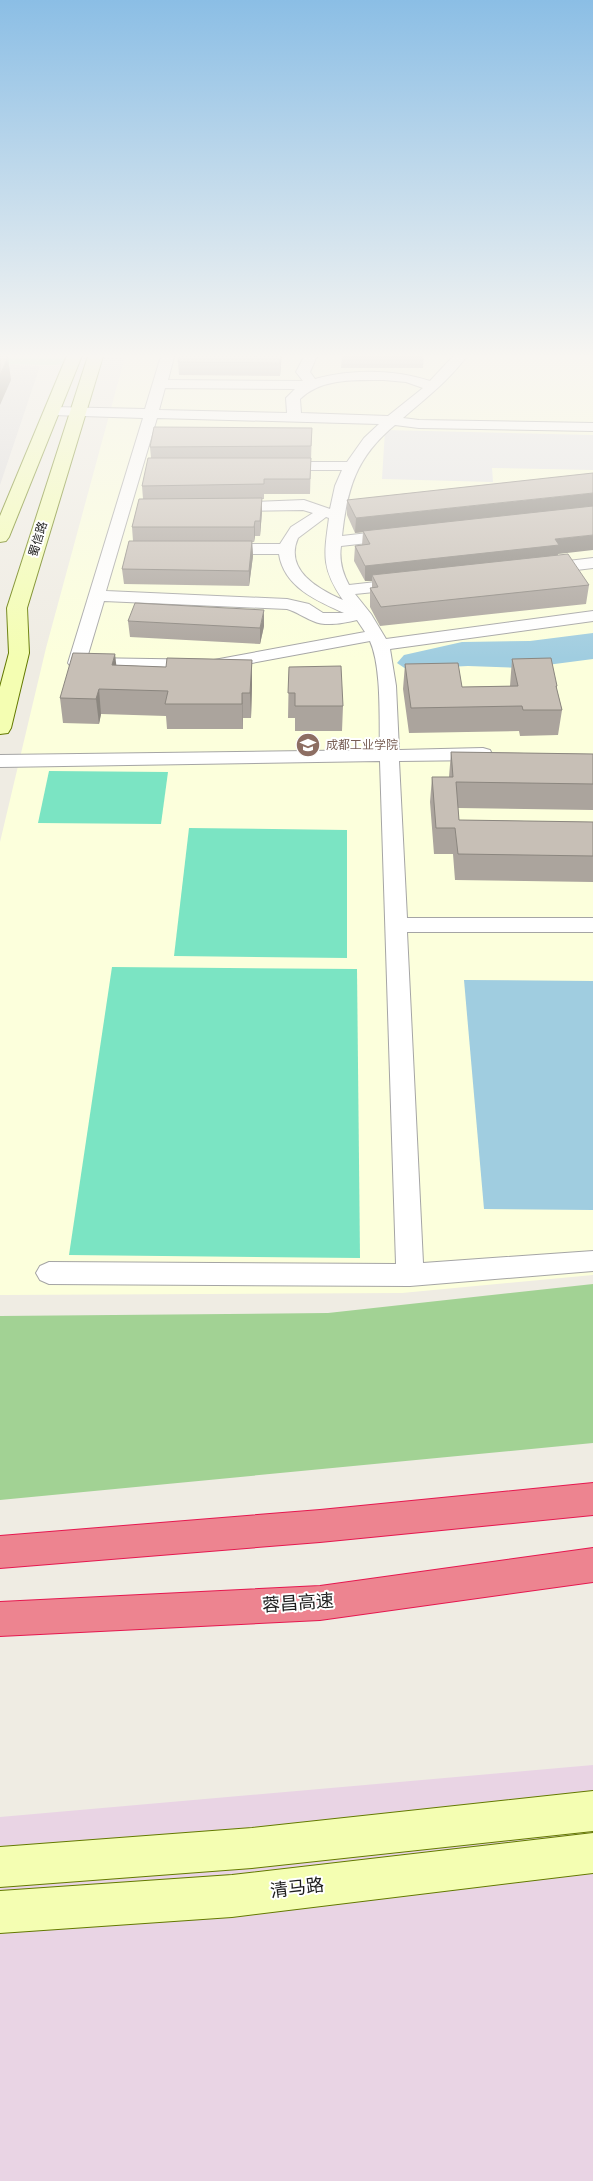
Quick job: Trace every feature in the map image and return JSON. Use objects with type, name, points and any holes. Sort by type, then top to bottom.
[{"type":"highway","points":[[0,1552],[320,1526],[593,1499]]},
{"type":"highway","name":"蓉昌高速","points":[[0,1619],[320,1603],[593,1565]]},
{"type":"main road","points":[[0,537],[35,455]]},
{"type":"main road","name":"蜀信路","points":[[0,728],[19,653],[17,608],[64,455]]},
{"type":"main road","points":[[0,648],[17,608]]},
{"type":"main road","points":[[0,1867],[252,1848],[593,1810]]},
{"type":"main road","name":"清马路","points":[[0,1912],[232,1896],[593,1853]]},
{"type":"street","points":[[139,455],[77,662],[214,665],[378,640],[593,616]]},
{"type":"street","points":[[358,455],[345,478],[331,514],[334,542],[332,568],[378,640],[387,686],[410,1276]]},
{"type":"street","points":[[263,466],[352,466]]},
{"type":"street","points":[[135,467],[154,467]]},
{"type":"street","points":[[218,506],[304,505],[331,514]]},
{"type":"street","points":[[123,508],[142,508]]},
{"type":"street","points":[[331,514],[292,535],[286,549],[287,564],[299,580],[316,594],[363,614]]},
{"type":"street","points":[[334,542],[411,534]]},
{"type":"street","points":[[111,549],[130,549]]},
{"type":"street","points":[[208,549],[286,549]]},
{"type":"street","points":[[524,571],[593,563]]},
{"type":"street","points":[[345,590],[415,583]]},
{"type":"street","points":[[97,596],[287,604],[302,608],[319,618],[337,619],[363,614]]},
{"type":"street","points":[[0,761],[496,754]]},
{"type":"street","points":[[396,925],[593,925]]},
{"type":"street","points":[[48,1273],[410,1276],[593,1261]]},
{"type":"shaded area","points":[[0,455],[10,455],[0,485]]},
{"type":"shaded area","name":"成都工业学院","points":[[98,455],[593,455],[593,1275],[402,1293],[0,1295],[0,842],[46,648]]},
{"type":"shaded area","points":[[383,455],[593,455],[593,470],[492,468],[493,482],[382,479]]},
{"type":"shaded area","points":[[593,1765],[593,2181],[0,2181],[0,1817]]},
{"type":"green space","points":[[49,771],[168,772],[161,824],[38,823]]},
{"type":"green space","points":[[189,828],[347,830],[347,958],[174,956]]},
{"type":"green space","points":[[112,967],[357,969],[360,1258],[69,1255]]},
{"type":"green space","points":[[593,1284],[593,1443],[0,1500],[0,1316],[328,1313]]},
{"type":"water","points":[[593,633],[593,659],[524,668],[468,666],[406,669],[397,663],[404,655],[462,642],[530,641]]},
{"type":"water","points":[[464,980],[593,981],[593,1210],[484,1209]]},
{"type":"building","points":[[148,458],[311,458],[310,479],[264,479],[264,484],[142,486]]},
{"type":"building","points":[[593,473],[593,493],[356,518],[347,500]]},
{"type":"building","points":[[262,498],[260,521],[255,521],[254,527],[132,527],[139,499]]},
{"type":"building","points":[[593,506],[593,535],[555,539],[559,545],[365,566],[355,546],[370,544],[363,531]]},
{"type":"building","points":[[129,541],[252,541],[249,571],[122,569]]},
{"type":"building","points":[[568,554],[589,585],[381,607],[370,588],[378,587],[372,575]]},
{"type":"building","points":[[135,603],[264,610],[260,628],[128,621]]},
{"type":"building","points":[[73,653],[115,654],[112,665],[166,667],[167,658],[252,660],[250,693],[242,693],[242,704],[165,704],[168,691],[99,689],[96,699],[60,698]]},
{"type":"building","points":[[551,658],[562,710],[523,710],[522,706],[411,708],[405,664],[458,663],[462,687],[518,686],[512,659]]},
{"type":"building","points":[[341,666],[343,706],[295,706],[295,693],[288,693],[289,667]]},
{"type":"building","points":[[451,752],[593,754],[593,784],[456,782],[459,820],[593,822],[593,856],[458,854],[455,828],[436,828],[432,777],[453,777]]},
{"type":"place","name":"成都工业学院","points":[[308,745]]}]
